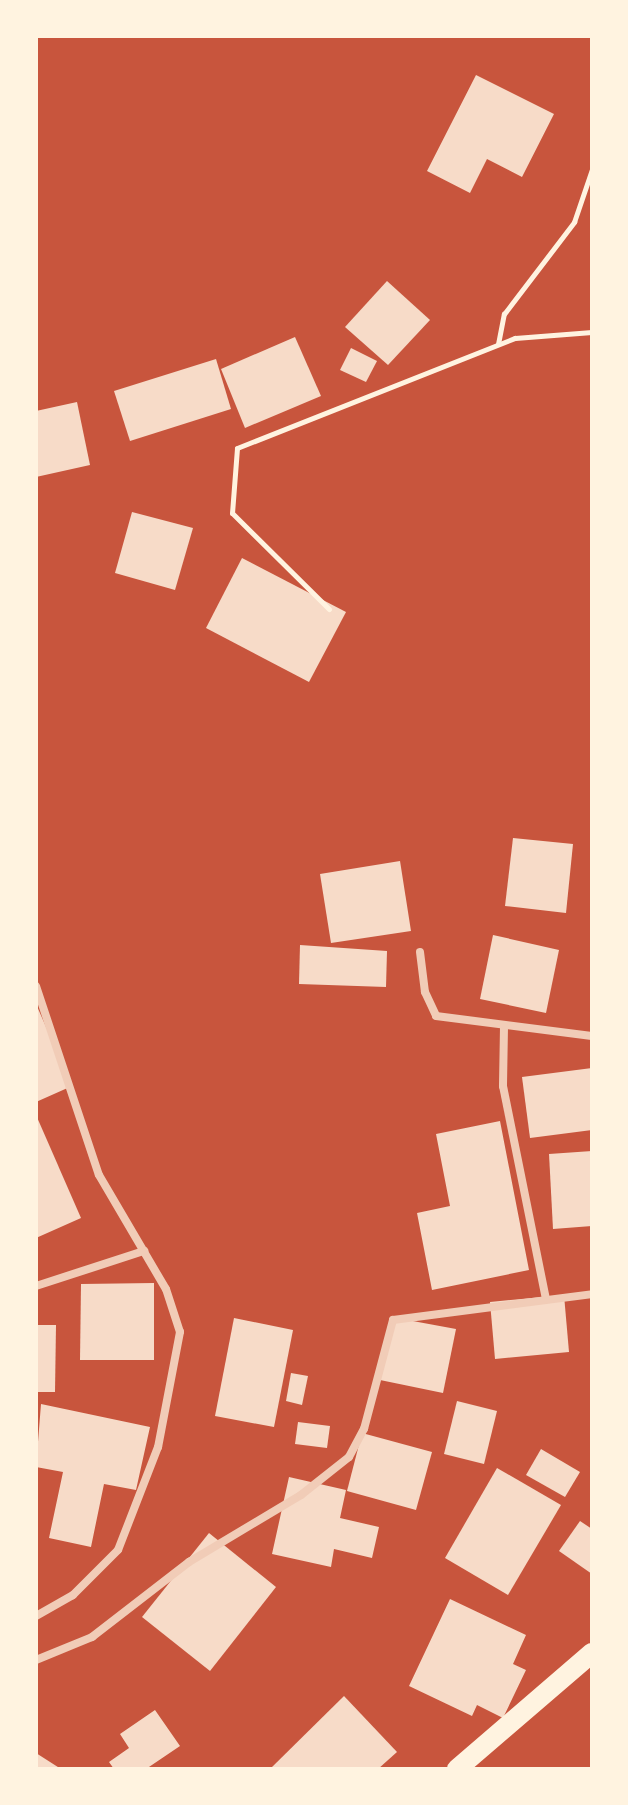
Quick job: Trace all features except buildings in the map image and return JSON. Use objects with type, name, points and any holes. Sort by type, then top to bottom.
[{"type":"main road","points":[[457,1769],[592,1653]]},
{"type":"street","points":[[420,952],[425,992],[436,1016],[592,1036]]},
{"type":"street","points":[[36,986],[99,1175],[166,1289],[180,1332],[158,1447],[118,1550],[73,1595],[36,1616]]},
{"type":"street","points":[[504,1027],[503,1086],[546,1300]]},
{"type":"street","points":[[36,1286],[144,1251]]},
{"type":"street","points":[[36,1660],[92,1637],[189,1562],[301,1495],[349,1457],[364,1429],[393,1320],[592,1294]]},
{"type":"path","points":[[497,345],[504,314],[574,222],[592,169]]},
{"type":"path","points":[[329,609],[232,513],[237,448],[515,338],[592,332]]}]
